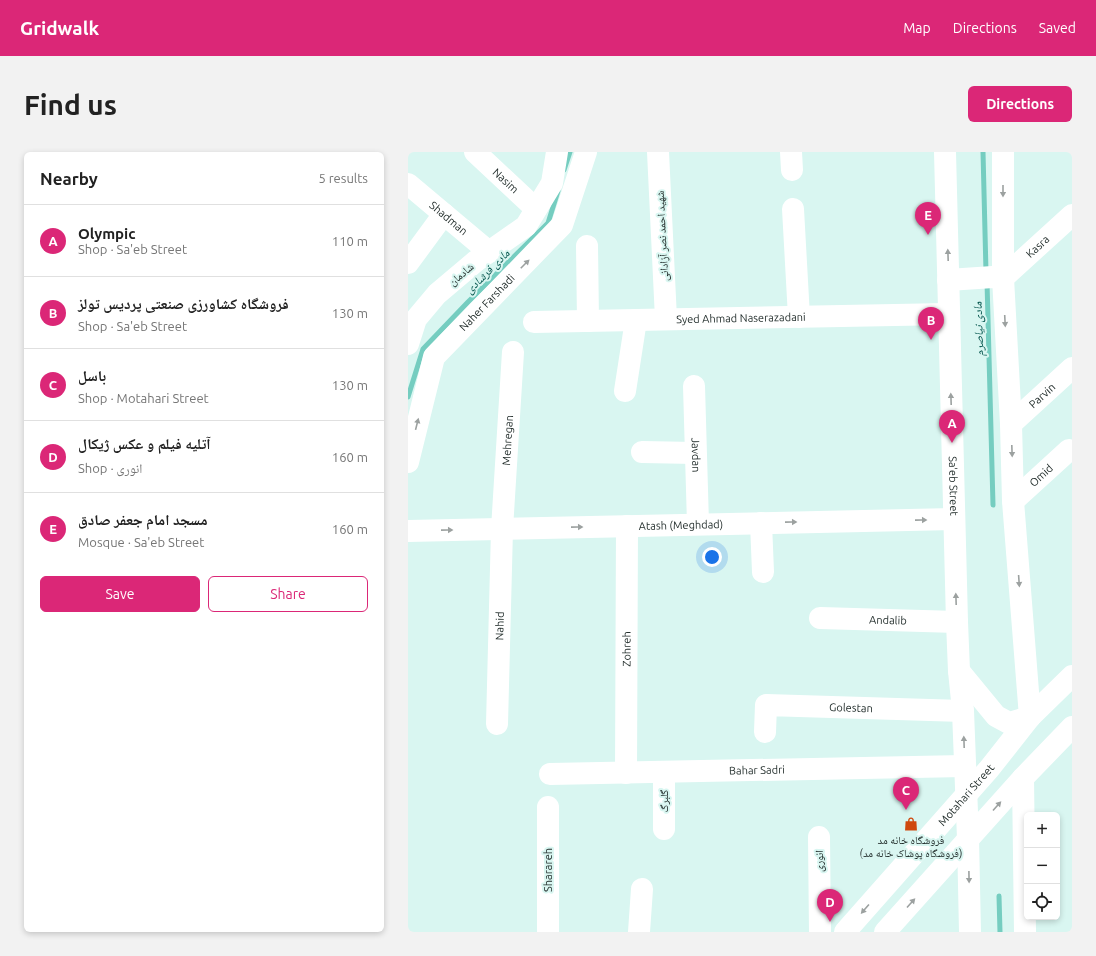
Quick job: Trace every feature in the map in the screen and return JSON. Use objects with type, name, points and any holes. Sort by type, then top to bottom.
[{"type":"street","name":"Nasim","points":[[476,152],[536,209]]},
{"type":"street","name":"شادمان","points":[[408,344],[416,319],[438,294],[476,261],[526,226],[552,183],[557,152]]},
{"type":"street","name":"Naher Farshadi","points":[[408,462],[434,357],[562,225],[586,152]]},
{"type":"street","name":"شهید احمد نصر آزادانی","points":[[658,152],[666,320]]},
{"type":"street","name":"Sa'eb Street","points":[[945,152],[957,622],[959,671],[963,711],[965,795],[968,838]]},
{"type":"street","points":[[959,671],[996,716],[1009,723],[1030,717],[1013,501],[1011,424],[992,278],[1002,152]]},
{"type":"street","name":"Shadman","points":[[408,184],[489,252]]},
{"type":"street","points":[[793,209],[799,317]]},
{"type":"street","points":[[408,263],[444,214]]},
{"type":"street","name":"Kasra","points":[[992,278],[1072,215]]},
{"type":"street","points":[[587,246],[588,321]]},
{"type":"street","points":[[948,280],[992,278]]},
{"type":"street","name":"Syed Ahmad Naserazadani","points":[[534,322],[948,314]]},
{"type":"street","points":[[625,390],[636,320]]},
{"type":"street","name":"Mehregan","points":[[502,529],[513,352]]},
{"type":"street","name":"Parvin","points":[[1011,424],[1072,368]]},
{"type":"street","name":"Javdan","points":[[694,386],[698,524]]},
{"type":"street","name":"Omid","points":[[1013,501],[1069,450]]},
{"type":"street","points":[[642,452],[695,453]]},
{"type":"street","name":"Atash (Meghdad)","points":[[408,531],[954,519]]},
{"type":"street","points":[[761,523],[763,572]]},
{"type":"street","name":"Zohreh","points":[[626,772],[627,526]]},
{"type":"street","name":"Nahid","points":[[497,724],[502,529]]},
{"type":"street","name":"Andalib","points":[[820,618],[957,622]]},
{"type":"street","name":"Motahari Street","points":[[845,932],[989,769],[1030,717],[1072,676]]},
{"type":"street","name":"Golestan","points":[[765,732],[766,705],[963,711]]},
{"type":"street","points":[[885,932],[1023,778],[1069,735]]},
{"type":"street","name":"Bahar Sadri","points":[[550,774],[964,766]]},
{"type":"street","name":"گلبرگ","points":[[664,772],[664,829]]},
{"type":"street","points":[[1023,778],[1025,932]]},
{"type":"street","name":"Sharareh","points":[[548,807],[548,932]]},
{"type":"street","name":"انوری","points":[[820,837],[820,932]]},
{"type":"street","points":[[968,838],[970,932]]},
{"type":"street","points":[[639,932],[642,889]]},
{"type":"waterway","name":"مادی فرشادی","points":[[564,170],[570,152]]},
{"type":"waterway","name":"مادی نیاصرم","points":[[983,152],[986,272]]},
{"type":"waterway","name":"مادی فرشادی","points":[[408,397],[423,349],[548,223],[558,191]]},
{"type":"waterway","name":"مادی نیاصرم","points":[[987,282],[993,505]]},
{"type":"waterway","name":"مادی نیاصرم","points":[[999,896],[1000,932]]},
{"type":"place","name":"مسجد امام جعفر صادق","points":[[928,235]]},
{"type":"place","name":"فروشگاه کشاورزی صنعتی پردیس تولز","points":[[931,340]]},
{"type":"place","name":"Olympic","points":[[952,443]]},
{"type":"place","name":"باسل","points":[[906,810]]},
{"type":"place","name":"فروشگاه خانه مد (فروشگاه پوشاک خانه مد)","points":[[911,824]]},
{"type":"place","name":"آتلیه فیلم و عکس ژیکال","points":[[830,922]]}]
